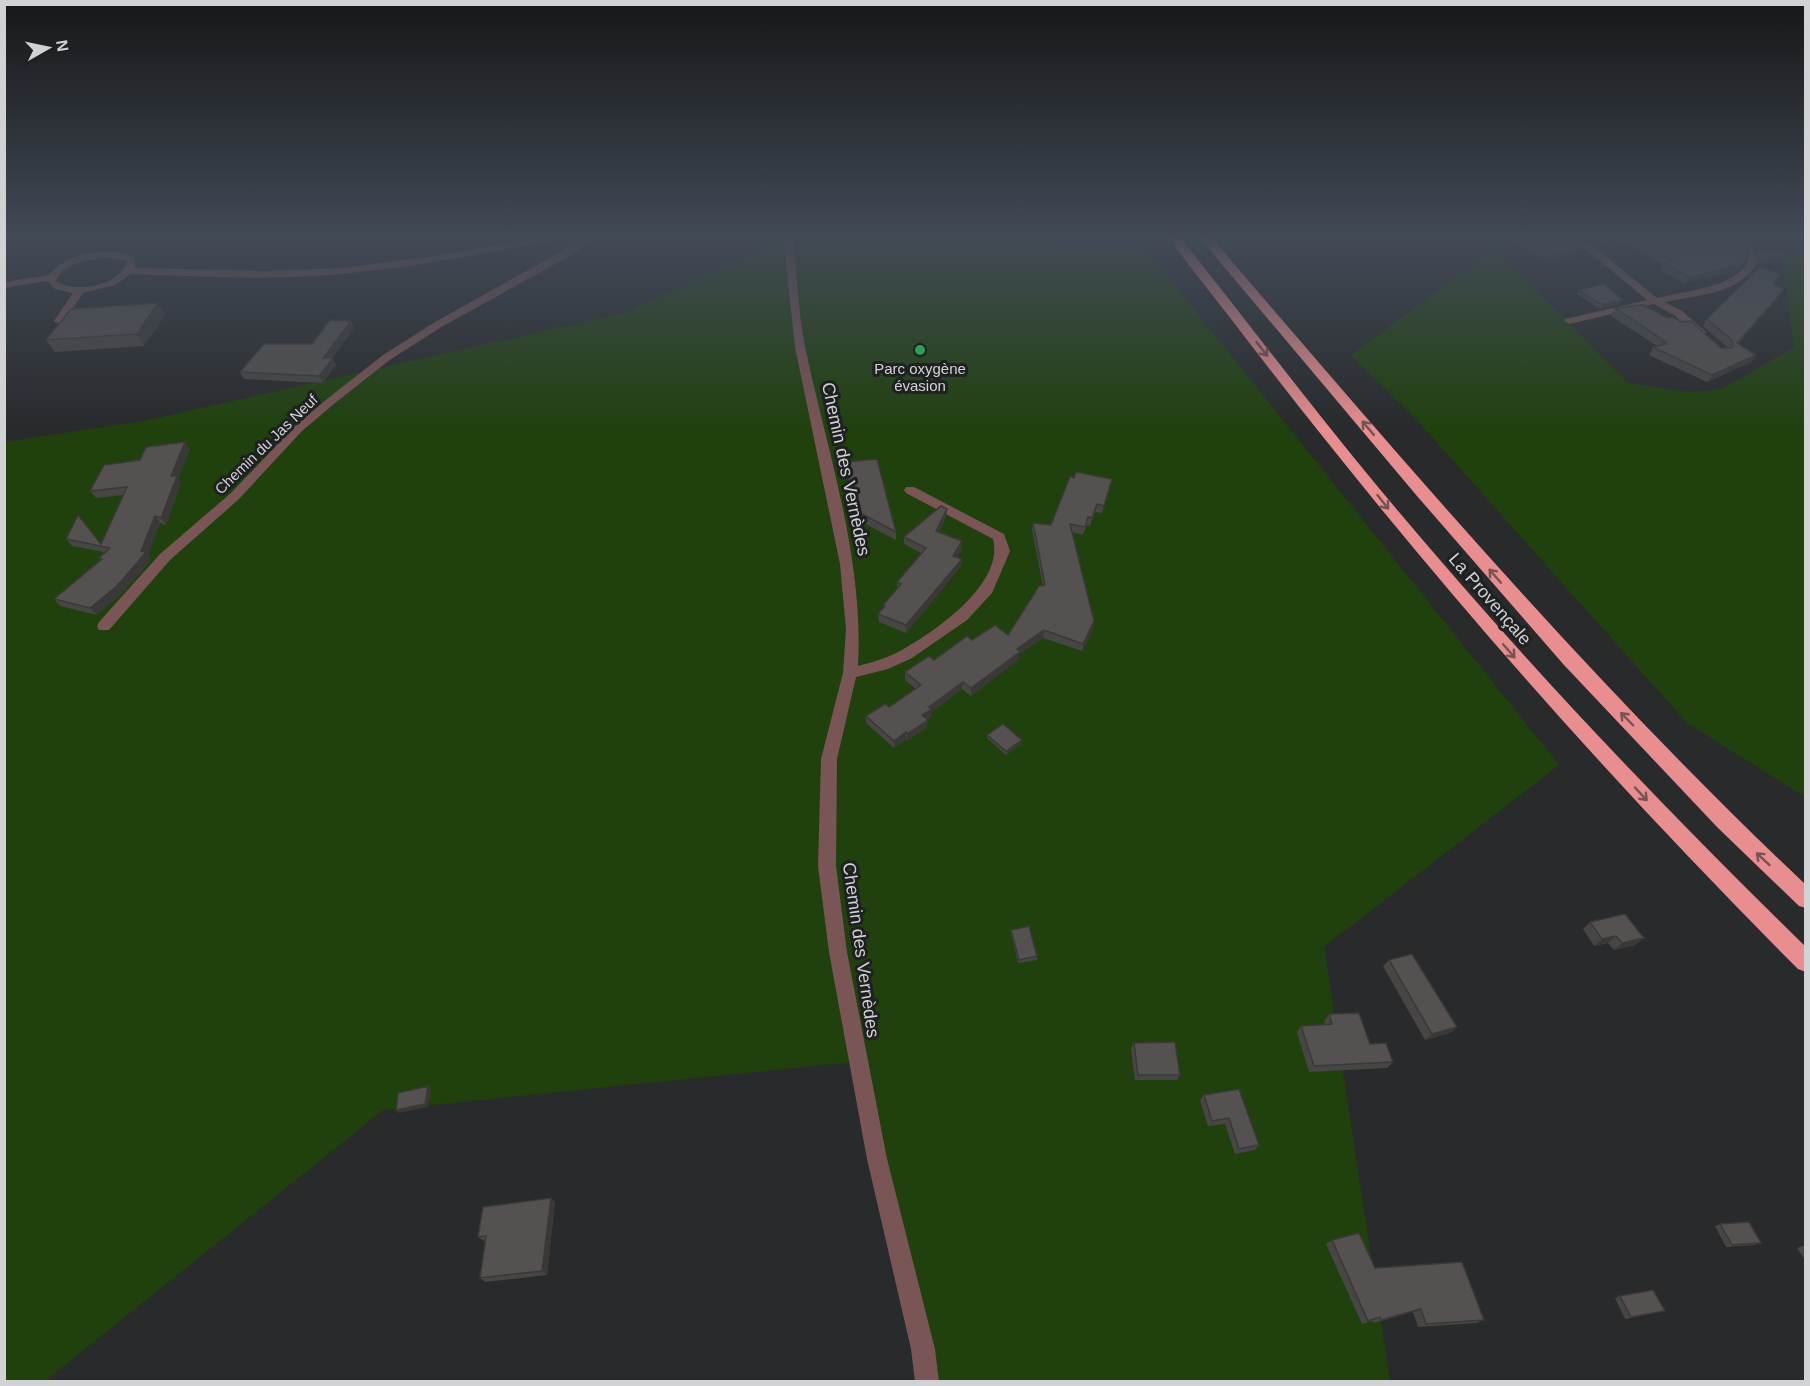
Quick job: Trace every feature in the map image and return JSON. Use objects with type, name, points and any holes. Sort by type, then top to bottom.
[{"type":"highway","name":"La Provençale","points":[[1225,302],[1400,524],[1523,668],[1708,866],[1806,962]]},
{"type":"highway","name":"La Provençale","points":[[1260,302],[1441,515],[1570,661],[1755,852],[1806,899]]},
{"type":"street","points":[[59,321],[72,302]]},
{"type":"street","name":"Chemin du Jas Neuf","points":[[104,626],[165,557],[235,496],[298,429],[387,357],[480,302]]},
{"type":"street","name":"Chemin des Vernèdes","points":[[795,302],[800,347],[848,564],[853,629],[850,673],[829,759],[827,866],[838,952],[877,1159],[923,1349],[927,1382]]},
{"type":"street","points":[[1569,321],[1647,302]]},
{"type":"street","points":[[1657,302],[1678,314],[1713,344]]},
{"type":"street","points":[[850,673],[883,665],[907,654],[962,616],[987,590],[1003,551],[999,537],[910,490]]},
{"type":"green space","points":[[649,302],[1188,302],[1559,765],[1324,947],[1390,1381],[917,1381],[863,1061],[383,1110],[45,1381],[5,1381],[4,442],[144,421],[625,313]]},
{"type":"green space","points":[[1423,302],[1547,302],[1628,383],[1690,392],[1722,389],[1794,347],[1788,302],[1805,302],[1805,797],[1687,723],[1416,419],[1351,355]]},
{"type":"building","points":[[1597,302],[1616,302],[1602,305]]},
{"type":"building","points":[[1725,302],[1773,302],[1737,343],[1756,355],[1712,375],[1653,347],[1667,344],[1615,308],[1643,305],[1667,318],[1673,317],[1681,322],[1691,321],[1721,348],[1731,348],[1732,340],[1707,319]]},
{"type":"building","points":[[158,303],[137,334],[46,340],[71,309]]},
{"type":"building","points":[[330,320],[351,321],[323,358],[333,358],[319,376],[240,372],[264,344],[312,344]]},
{"type":"building","points":[[185,442],[171,476],[177,476],[161,518],[155,516],[141,551],[146,552],[136,564],[117,586],[90,608],[54,599],[102,559],[99,558],[110,548],[66,539],[78,515],[101,544],[127,487],[90,491],[104,465],[140,460],[146,447]]},
{"type":"building","points":[[877,459],[896,532],[860,513],[858,501],[852,501],[846,462]]},
{"type":"building","points":[[1076,472],[1112,479],[1104,506],[1097,504],[1092,518],[1088,517],[1085,527],[1070,524],[1094,621],[1083,644],[1044,630],[1017,649],[1020,652],[971,688],[963,682],[929,707],[932,709],[922,715],[928,720],[894,741],[866,716],[885,704],[889,707],[921,685],[905,672],[929,656],[934,660],[967,636],[972,640],[995,625],[1008,635],[1039,586],[1045,585],[1033,523],[1051,525],[1070,476],[1074,478]]},
{"type":"building","points":[[941,506],[947,509],[936,531],[962,541],[953,556],[962,559],[906,625],[878,614],[901,584],[897,582],[926,548],[904,537]]},
{"type":"building","points":[[1003,724],[1022,740],[1006,751],[987,735]]},
{"type":"building","points":[[1625,914],[1644,938],[1622,943],[1616,936],[1602,939],[1590,922]]},
{"type":"building","points":[[1029,926],[1037,956],[1019,960],[1011,930]]},
{"type":"building","points":[[1412,954],[1457,1027],[1432,1034],[1389,960]]},
{"type":"building","points":[[1359,1013],[1370,1044],[1386,1043],[1393,1062],[1314,1066],[1301,1026],[1332,1024],[1329,1014]]},
{"type":"building","points":[[1175,1042],[1180,1075],[1138,1075],[1134,1043]]},
{"type":"building","points":[[428,1086],[425,1104],[396,1110],[398,1093]]},
{"type":"building","points":[[1239,1089],[1259,1145],[1239,1149],[1229,1118],[1212,1121],[1204,1095]]},
{"type":"building","points":[[551,1198],[542,1271],[480,1278],[486,1236],[478,1237],[483,1207]]},
{"type":"building","points":[[1749,1222],[1761,1243],[1732,1245],[1720,1224]]},
{"type":"building","points":[[1359,1233],[1375,1268],[1462,1262],[1484,1320],[1426,1324],[1421,1309],[1381,1320],[1380,1317],[1368,1321],[1332,1240]]},
{"type":"building","points":[[1653,1290],[1665,1311],[1631,1317],[1620,1296]]},
{"type":"place","name":"Parc oxygène évasion","points":[[920,350]]}]
